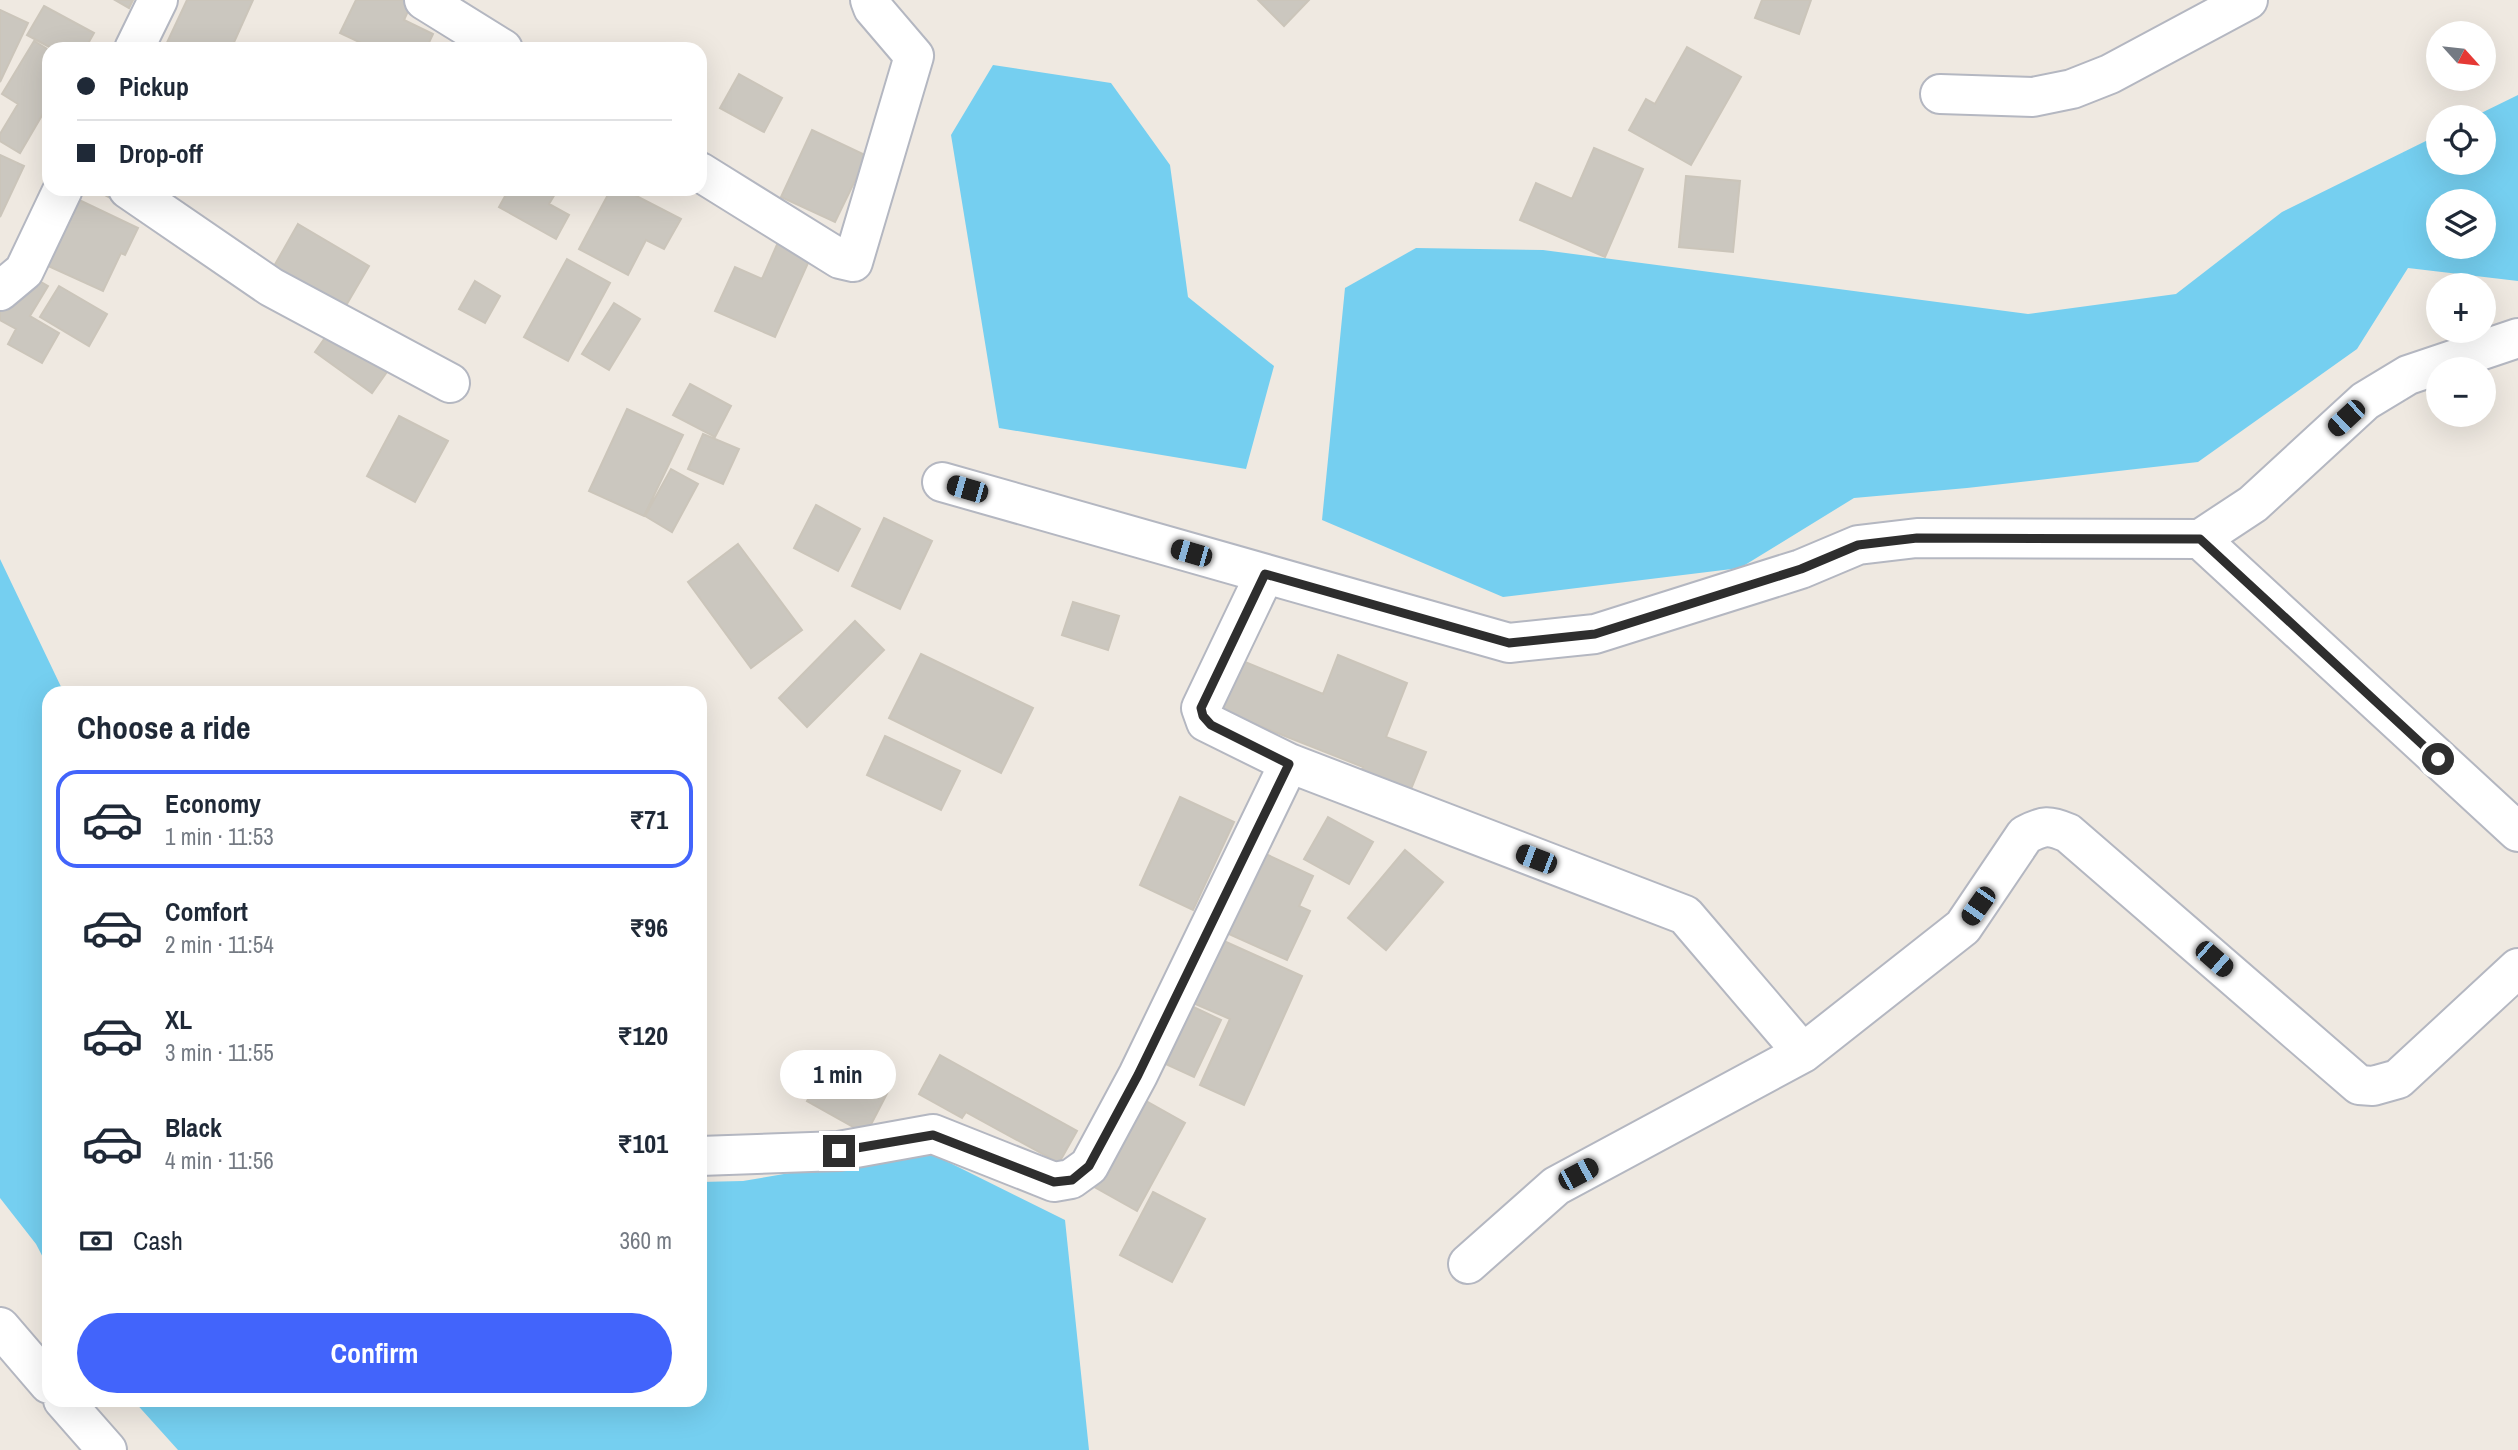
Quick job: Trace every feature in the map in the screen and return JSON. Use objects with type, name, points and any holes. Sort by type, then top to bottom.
[{"type":"street","points":[[137,42],[158,0]]},
{"type":"street","points":[[424,0],[492,42]]},
{"type":"street","points":[[707,176],[839,259],[853,262],[914,56],[873,8],[870,0]]},
{"type":"street","points":[[1940,94],[2033,97],[2072,89],[2110,74],[2248,0]]},
{"type":"street","points":[[0,291],[24,271],[61,196]]},
{"type":"street","points":[[138,196],[271,287],[450,383]]},
{"type":"street","points":[[942,482],[1509,643],[1595,634],[1801,569],[1858,545],[1917,538],[2200,539],[2253,504],[2365,401],[2385,387],[2408,375],[2518,338]]},
{"type":"street","points":[[2200,539],[2518,832]]},
{"type":"street","points":[[1265,574],[1201,708],[1203,716],[1211,725],[1289,764],[1685,915],[1803,1053]]},
{"type":"street","points":[[707,1156],[839,1151],[933,1135],[1054,1182],[1072,1180],[1089,1166],[1138,1075],[1289,764]]},
{"type":"street","points":[[1468,1264],[1556,1186],[1803,1053],[1964,927],[2025,835],[2038,828],[2051,826],[2068,833],[2359,1085],[2373,1086],[2398,1079],[2518,968]]},
{"type":"street","points":[[0,1327],[42,1376]]},
{"type":"street","points":[[69,1407],[107,1450]]},
{"type":"water","points":[[993,65],[1111,83],[1170,165],[1188,297],[1274,366],[1246,469],[999,428],[951,135]]},
{"type":"water","points":[[2518,95],[2518,281],[2496,278],[2496,273],[2450,273],[2408,268],[2357,349],[2198,462],[1854,498],[1740,568],[1503,597],[1322,520],[1345,288],[1416,248],[1543,250],[2028,314],[2176,294],[2282,212],[2426,141],[2426,175],[2496,175],[2496,106]]},
{"type":"water","points":[[0,559],[61,686],[42,686],[42,1256],[0,1198]]},
{"type":"water","points":[[924,1150],[1065,1220],[1089,1450],[178,1450],[139,1407],[707,1407],[707,1182],[743,1181]]},
{"type":"building","points":[[115,0],[133,0],[129,8]]},
{"type":"building","points":[[187,0],[253,0],[234,42],[167,42]]},
{"type":"building","points":[[356,0],[413,0],[404,20],[433,34],[429,42],[359,42],[340,33]]},
{"type":"building","points":[[1258,0],[1309,0],[1284,26]]},
{"type":"building","points":[[1762,0],[1811,0],[1799,34],[1755,18]]},
{"type":"building","points":[[44,6],[94,33],[89,42],[42,43],[27,35]]},
{"type":"building","points":[[0,10],[28,23],[0,82]]},
{"type":"building","points":[[34,41],[42,46],[42,115],[20,153],[0,141],[0,134],[18,104],[2,94]]},
{"type":"building","points":[[1687,47],[1741,77],[1691,165],[1629,130],[1646,99],[1655,104]]},
{"type":"building","points":[[739,74],[782,98],[764,132],[720,108]]},
{"type":"building","points":[[812,130],[867,156],[835,222],[781,197]]},
{"type":"building","points":[[1594,148],[1643,169],[1605,257],[1520,220],[1536,183],[1572,199]]},
{"type":"building","points":[[0,155],[24,166],[0,217]]},
{"type":"building","points":[[1686,176],[1740,181],[1733,252],[1679,247]]},
{"type":"building","points":[[107,196],[128,196],[123,205]]},
{"type":"building","points":[[505,196],[554,196],[549,204],[569,215],[556,239],[499,207]]},
{"type":"building","points":[[607,196],[637,196],[681,219],[664,249],[646,240],[628,275],[579,249]]},
{"type":"building","points":[[77,199],[138,228],[125,255],[121,253],[103,291],[46,265]]},
{"type":"building","points":[[298,224],[369,266],[344,309],[273,268]]},
{"type":"building","points":[[779,240],[812,254],[775,337],[715,311],[735,267],[762,279]]},
{"type":"building","points":[[567,259],[610,283],[568,361],[524,337]]},
{"type":"building","points":[[17,268],[48,286],[30,316],[59,333],[42,363],[8,344],[16,329],[0,320],[0,298]]},
{"type":"building","points":[[475,281],[500,296],[485,323],[459,309]]},
{"type":"building","points":[[59,286],[107,314],[89,346],[40,317]]},
{"type":"building","points":[[614,303],[640,319],[609,370],[582,354]]},
{"type":"building","points":[[332,328],[389,369],[372,393],[315,352]]},
{"type":"building","points":[[690,384],[731,406],[715,437],[673,415]]},
{"type":"building","points":[[627,409],[683,435],[644,516],[589,491]]},
{"type":"building","points":[[399,416],[448,441],[415,502],[367,476]]},
{"type":"building","points":[[703,434],[739,449],[723,484],[688,469]]},
{"type":"building","points":[[671,469],[698,484],[672,532],[645,516]]},
{"type":"building","points":[[816,505],[860,529],[838,571],[794,548]]},
{"type":"building","points":[[884,518],[932,541],[900,609],[852,586]]},
{"type":"building","points":[[738,544],[802,630],[751,668],[688,582]]},
{"type":"building","points":[[1073,602],[1119,616],[1108,650],[1062,635]]},
{"type":"building","points":[[855,621],[884,650],[807,727],[779,698]]},
{"type":"building","points":[[921,654],[1033,708],[1001,773],[889,718]]},
{"type":"building","points":[[1338,655],[1407,683],[1386,737],[1426,752],[1407,799],[1357,779],[1363,767],[1217,709],[1238,659],[1323,694]]},
{"type":"building","points":[[885,736],[960,771],[941,810],[867,775]]},
{"type":"building","points":[[1180,797],[1234,822],[1193,910],[1140,885]]},
{"type":"building","points":[[1328,817],[1373,842],[1349,884],[1304,859]]},
{"type":"building","points":[[1257,850],[1313,876],[1299,906],[1310,911],[1287,960],[1220,930]]},
{"type":"building","points":[[1405,850],[1443,882],[1386,950],[1348,918]]},
{"type":"building","points":[[1215,937],[1302,976],[1244,1105],[1200,1085],[1230,1019],[1186,1000]]},
{"type":"building","points":[[1185,1003],[1221,1020],[1194,1077],[1157,1060]]},
{"type":"building","points":[[834,1053],[892,1084],[866,1134],[807,1101]]},
{"type":"building","points":[[940,1055],[1077,1131],[1059,1163],[966,1112],[962,1118],[919,1094]]},
{"type":"building","points":[[1139,1097],[1185,1123],[1137,1211],[1091,1185]]},
{"type":"building","points":[[1153,1192],[1205,1219],[1172,1282],[1120,1255]]},
{"type":"route","points":[[839,1151],[933,1135],[1054,1182],[1072,1180],[1089,1166],[1138,1075],[1289,764],[1206,722],[1201,708],[1265,574],[1509,643],[1595,634],[1801,569],[1858,545],[1917,538],[2200,539],[2438,759]]}]
